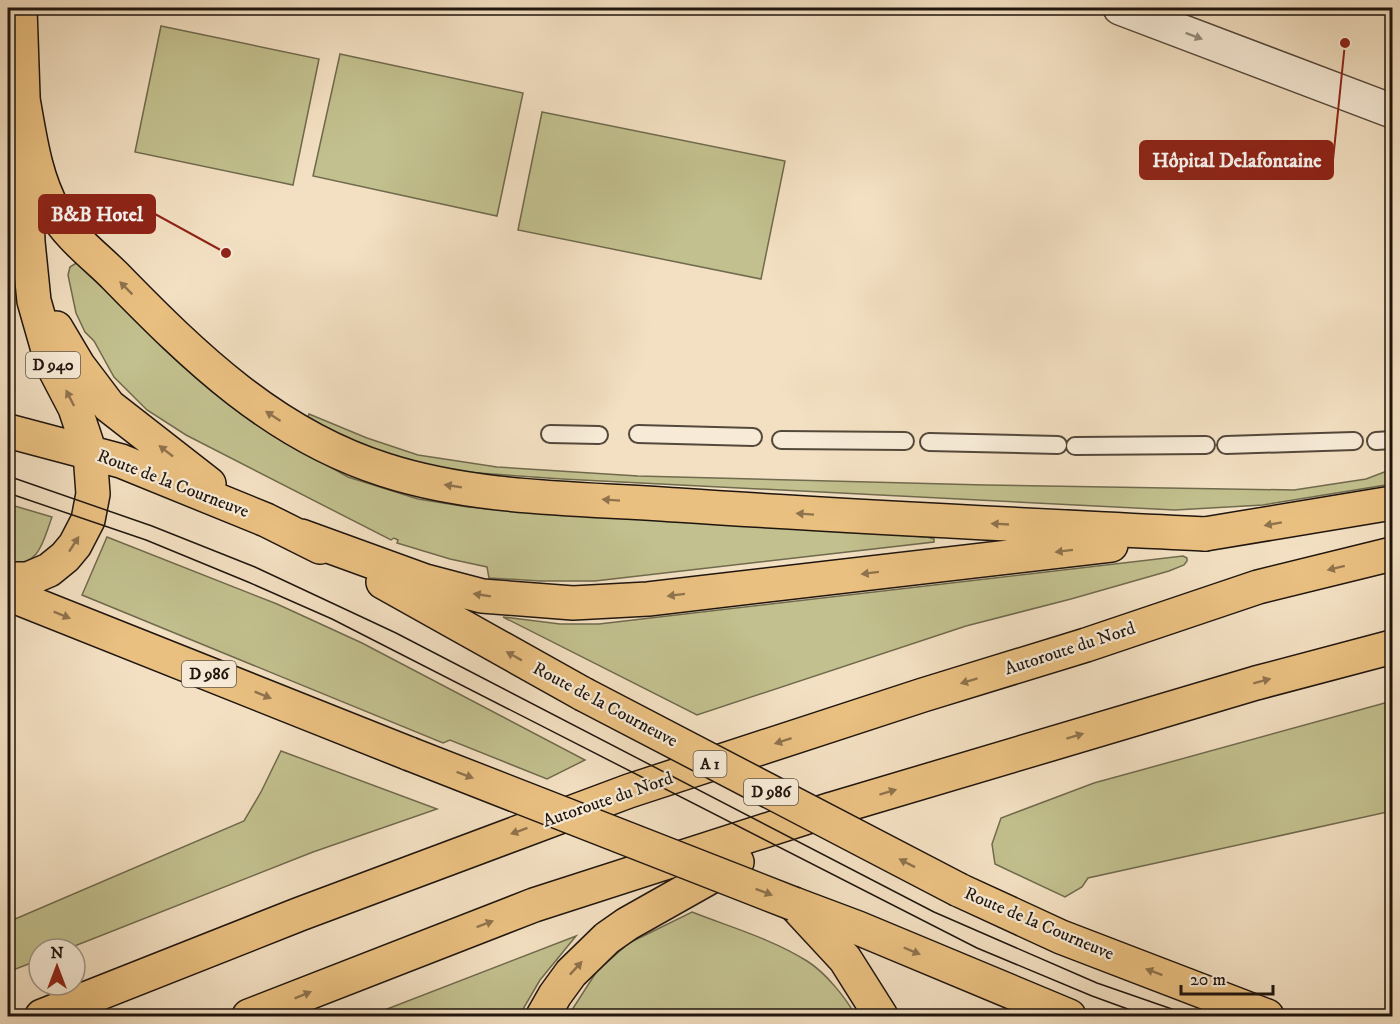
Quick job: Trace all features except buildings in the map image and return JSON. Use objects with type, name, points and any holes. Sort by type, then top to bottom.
[{"type":"main road","name":"D 940","points":[[8,579],[28,579],[49,570],[65,557],[88,520],[93,494],[90,453],[75,408],[52,363],[34,301],[30,272],[20,8]]},
{"type":"main road","points":[[23,99],[34,160],[43,188],[56,215],[74,234],[215,374],[272,416],[333,451],[376,467],[449,485],[511,494],[809,514],[1205,534]]},
{"type":"main road","points":[[30,272],[55,325],[78,364],[109,406],[213,487],[266,520]]},
{"type":"main road","name":"Route de la Courneuve","points":[[8,431],[121,461],[301,536],[583,694],[959,890],[1061,937],[1267,1017]]},
{"type":"main road","points":[[301,536],[425,581],[482,596],[573,603],[648,599],[1205,534],[1392,503]]},
{"type":"main road","name":"Autoroute du Nord","points":[[42,1017],[300,914],[629,791],[923,695],[1086,645],[1258,587],[1392,554]]},
{"type":"main road","name":"D 986","points":[[8,594],[410,754],[858,928],[1070,1017]]},
{"type":"main road","points":[[249,1017],[534,904],[832,809],[1256,683],[1392,647]]},
{"type":"main road","points":[[543,1017],[571,973],[607,938],[653,909],[832,809]]},
{"type":"main road","points":[[794,904],[845,959],[881,1017]]},
{"type":"street","points":[[1130,9],[1392,111]]},
{"type":"lane","points":[[550,434],[599,435]]},
{"type":"lane","points":[[638,434],[753,437]]},
{"type":"lane","points":[[781,440],[905,441]]},
{"type":"lane","points":[[1226,445],[1354,441]]},
{"type":"lane","points":[[929,442],[1206,445]]},
{"type":"shaded area","points":[[161,26],[319,59],[293,185],[135,152]]},
{"type":"shaded area","points":[[340,54],[523,93],[497,216],[313,176]]},
{"type":"shaded area","points":[[542,112],[785,161],[761,279],[518,230]]},
{"type":"shaded area","points":[[81,260],[139,324],[222,396],[285,441],[348,477],[418,499],[468,507],[927,537],[934,539],[934,542],[595,581],[489,578],[487,567],[450,559],[397,543],[398,540],[394,538],[391,540],[186,435],[147,410],[114,377],[94,341],[85,332],[76,313],[68,275],[70,267]]},
{"type":"shaded area","points":[[309,414],[367,438],[418,455],[497,467],[638,476],[1294,490],[1366,479],[1392,469],[1392,484],[1263,505],[1175,510],[562,479],[450,471],[367,448],[306,422]]},
{"type":"shaded area","points":[[8,504],[52,517],[39,551],[27,561],[8,563]]},
{"type":"shaded area","points":[[107,537],[277,604],[362,643],[585,760],[547,779],[450,740],[443,743],[82,595]]},
{"type":"shaded area","points":[[1183,556],[1187,558],[1184,565],[1169,571],[966,626],[697,715],[503,617],[560,624],[599,624]]},
{"type":"shaded area","points":[[1392,701],[1392,811],[1088,878],[1082,887],[1065,897],[995,864],[992,844],[1001,818],[1094,783]]},
{"type":"shaded area","points":[[281,751],[437,809],[313,852],[87,941],[87,937],[27,937],[27,965],[8,972],[8,922],[244,821]]},
{"type":"shaded area","points":[[692,912],[765,940],[807,961],[834,986],[856,1016],[568,1016],[597,971],[629,943]]},
{"type":"shaded area","points":[[576,936],[540,980],[519,1016],[369,1016]]},
{"type":"tram line","points":[[8,476],[152,526],[255,567],[396,633],[934,912],[1097,983],[1192,1016]]},
{"type":"tram line","points":[[8,493],[146,540],[332,619],[977,948],[1092,996],[1147,1016]]},
{"type":"place","name":"Hôpital Delafontaine","points":[[1345,43]]},
{"type":"place","name":"B&B Hotel","points":[[226,253]]}]
